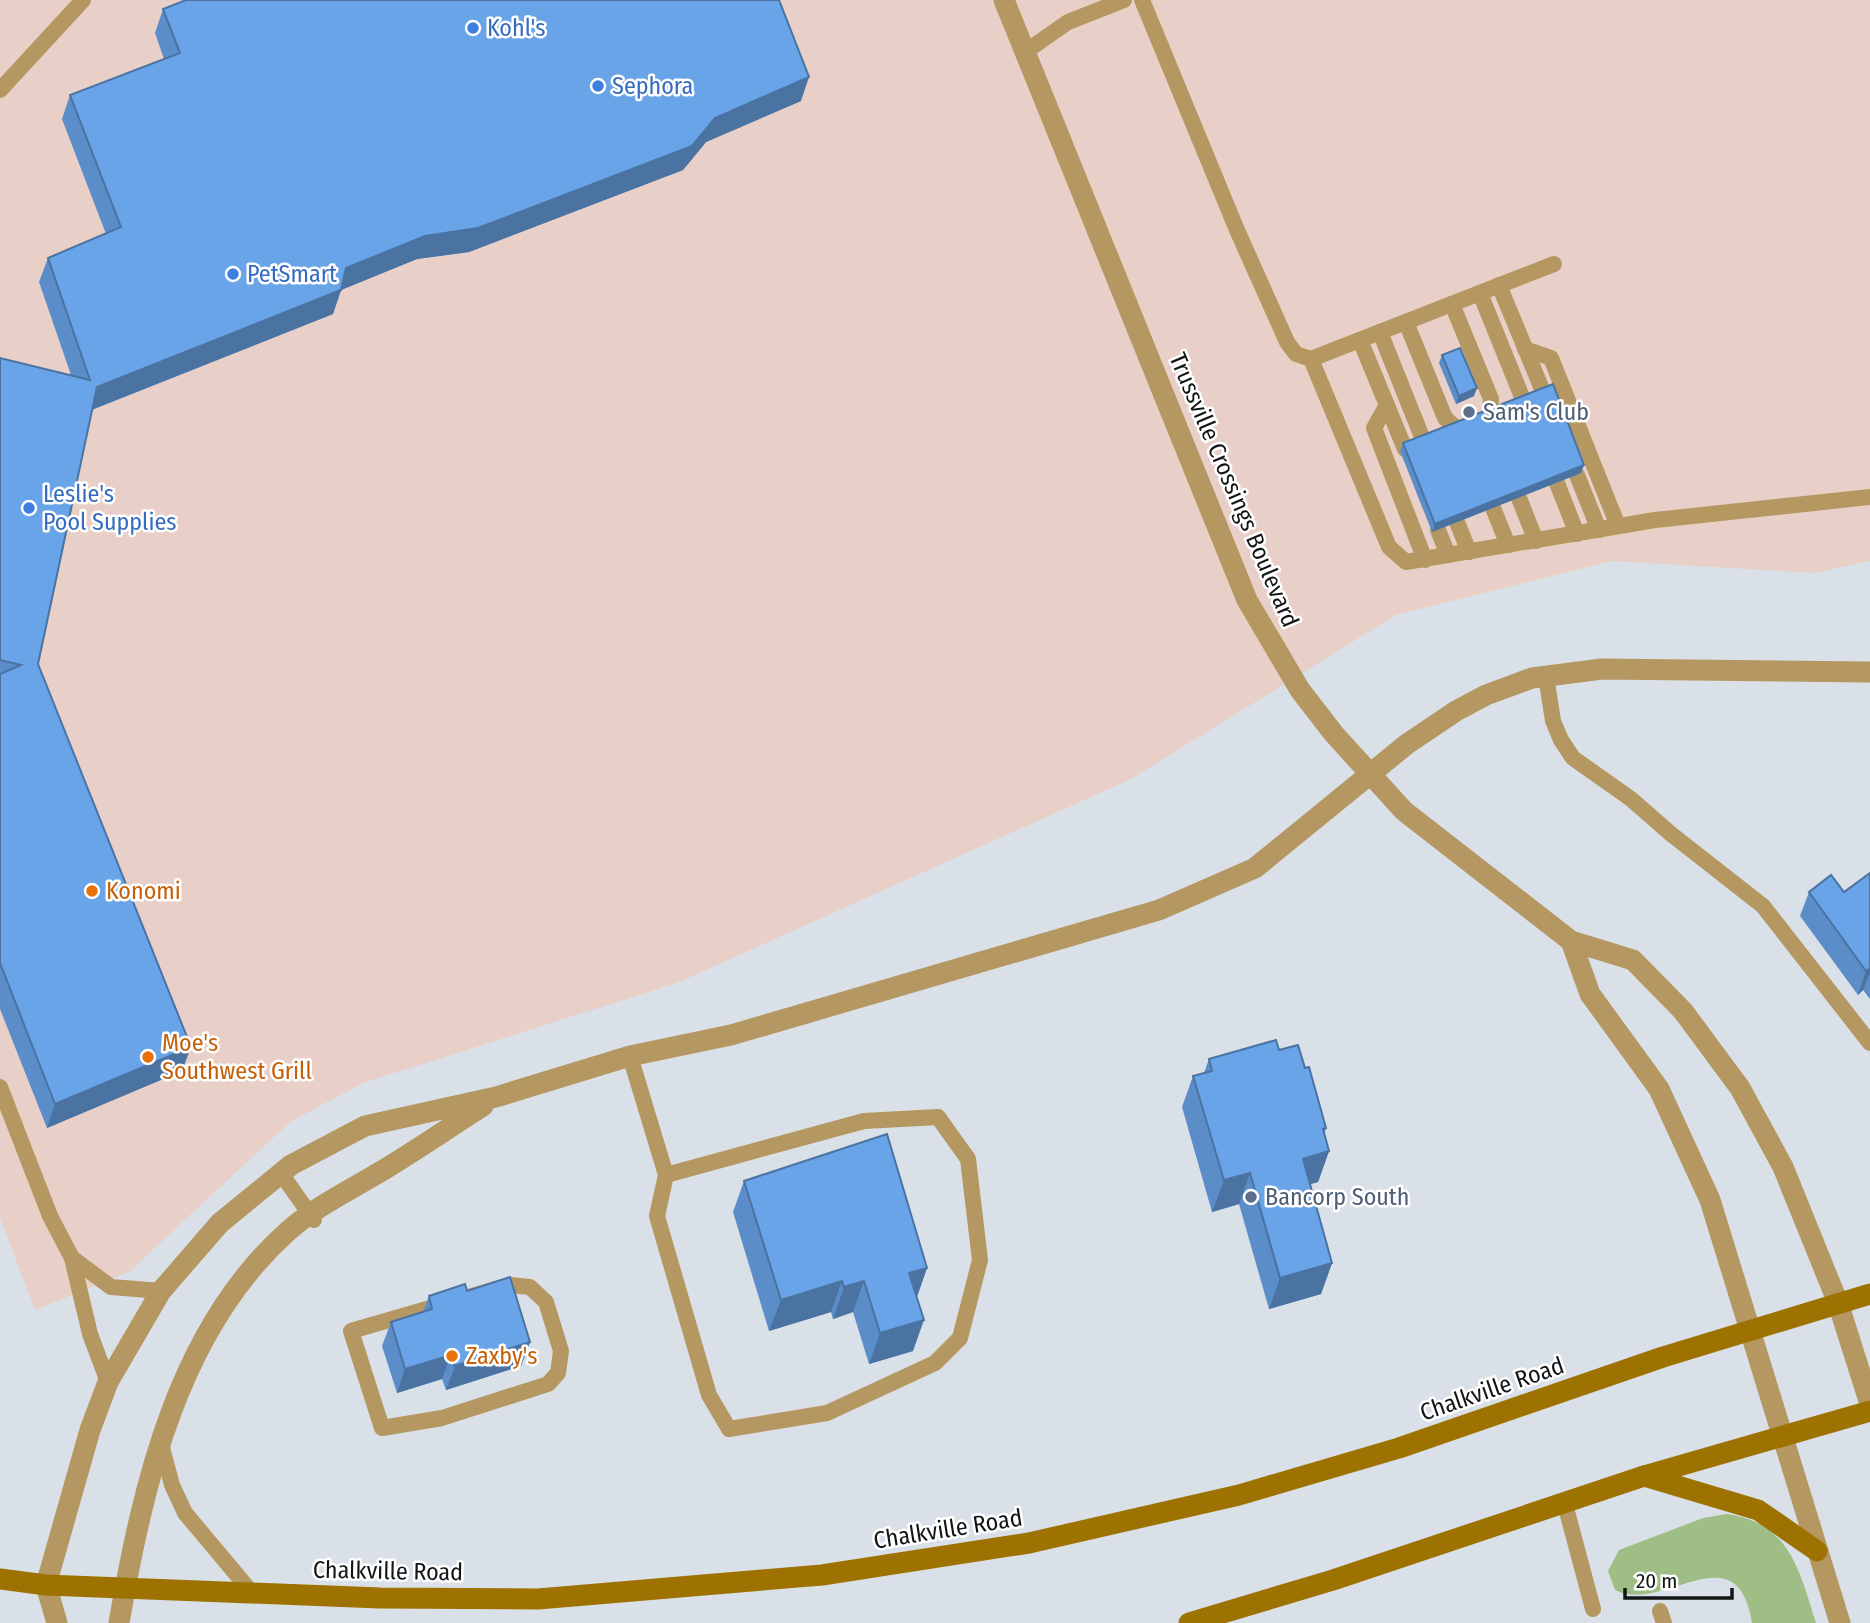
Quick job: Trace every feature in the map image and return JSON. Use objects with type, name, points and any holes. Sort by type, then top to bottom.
[{"type":"main road","name":"Chalkville Road","points":[[0,1579],[46,1585],[253,1594],[538,1599],[822,1575],[1029,1543],[1253,1492],[1399,1448],[1749,1330],[1870,1294]]},
{"type":"main road","points":[[1189,1623],[1321,1584],[1644,1476],[1870,1411]]},
{"type":"main road","points":[[1644,1476],[1758,1510],[1817,1551]]},
{"type":"street","name":"Trussville Crossings Boulevard","points":[[1004,0],[1247,600],[1300,690],[1404,811],[1571,941],[1633,960],[1692,1022],[1740,1088],[1783,1167],[1838,1303],[1870,1404]]},
{"type":"street","points":[[57,1623],[46,1585],[90,1430],[108,1382],[161,1291],[220,1223],[280,1172],[365,1126],[496,1097],[630,1056],[731,1035],[1159,910],[1255,868],[1370,774],[1455,711],[1498,690],[1546,676],[1602,669],[1870,672]]},
{"type":"street","points":[[1571,941],[1590,995],[1659,1089],[1696,1166],[1840,1623]]},
{"type":"street","points":[[119,1623],[125,1587],[174,1400],[212,1324],[252,1267],[312,1217],[496,1097]]},
{"type":"lane","points":[[0,90],[83,0]]},
{"type":"lane","points":[[1025,52],[1068,22],[1124,0]]},
{"type":"lane","points":[[1142,0],[1237,230],[1287,342],[1296,354],[1311,359],[1554,264]]},
{"type":"lane","points":[[1499,285],[1544,394]]},
{"type":"lane","points":[[1480,293],[1524,402]]},
{"type":"lane","points":[[1452,304],[1491,399],[1490,416]]},
{"type":"lane","points":[[1406,322],[1445,418],[1457,429]]},
{"type":"lane","points":[[1380,332],[1424,442]]},
{"type":"lane","points":[[1360,340],[1405,449]]},
{"type":"lane","points":[[1525,349],[1551,358],[1618,526]]},
{"type":"lane","points":[[1311,359],[1389,547],[1406,562],[1618,526],[1752,507],[1870,497]]},
{"type":"lane","points":[[1387,405],[1374,429],[1425,560]]},
{"type":"lane","points":[[1577,475],[1599,530]]},
{"type":"lane","points":[[1557,483],[1577,534]]},
{"type":"lane","points":[[1519,498],[1536,541]]},
{"type":"lane","points":[[1493,508],[1508,545]]},
{"type":"lane","points":[[1457,522],[1469,552]]},
{"type":"lane","points":[[1438,530],[1448,555]]},
{"type":"lane","points":[[1546,676],[1553,721],[1573,758],[1604,783],[1631,799],[1671,834],[1763,905],[1870,1043]]},
{"type":"lane","points":[[630,1056],[666,1175],[657,1216],[709,1395],[729,1429],[827,1413],[935,1363],[960,1338],[980,1260],[968,1159],[938,1117],[864,1121],[666,1175]]},
{"type":"lane","points":[[0,1087],[50,1216],[72,1258],[90,1334],[108,1382]]},
{"type":"lane","points":[[280,1172],[312,1217]]},
{"type":"lane","points":[[72,1258],[111,1287],[161,1291]]},
{"type":"lane","points":[[510,1285],[530,1287],[546,1302],[554,1325],[561,1350],[558,1373],[548,1384],[442,1418],[382,1428],[351,1331],[510,1285]]},
{"type":"lane","points":[[161,1444],[172,1485],[185,1513],[201,1536],[253,1594]]},
{"type":"lane","points":[[1565,1504],[1593,1609]]},
{"type":"shaded area","points":[[0,0],[1870,0],[1870,561],[1814,573],[1613,561],[1396,615],[1131,779],[677,983],[363,1083],[290,1122],[129,1272],[35,1310],[0,1218]]},
{"type":"green space","points":[[1727,1514],[1765,1527],[1778,1538],[1797,1568],[1816,1623],[1752,1623],[1744,1596],[1731,1582],[1715,1578],[1634,1595],[1615,1590],[1608,1571],[1619,1550],[1703,1518]]},
{"type":"building","points":[[186,0],[779,0],[809,77],[715,118],[692,146],[478,228],[425,236],[346,268],[341,290],[97,387],[38,664],[191,1047],[55,1104],[0,963],[0,674],[21,665],[0,660],[0,358],[90,380],[48,258],[121,227],[70,95],[180,53],[163,9]]},
{"type":"building","points":[[1460,348],[1477,388],[1459,396],[1442,355]]},
{"type":"building","points":[[1553,384],[1584,465],[1435,524],[1403,443]]},
{"type":"building","points":[[1870,873],[1870,968],[1866,971],[1809,892],[1831,875],[1844,892]]},
{"type":"building","name":"Bancorp South","points":[[1276,1040],[1279,1050],[1298,1045],[1305,1068],[1309,1067],[1326,1128],[1323,1129],[1329,1151],[1303,1159],[1332,1263],[1280,1278],[1250,1173],[1224,1180],[1193,1076],[1212,1071],[1209,1059]]},
{"type":"building","points":[[887,1134],[927,1268],[909,1273],[924,1320],[880,1333],[864,1281],[844,1287],[842,1281],[781,1300],[744,1181]]},
{"type":"building","points":[[510,1277],[530,1342],[455,1366],[451,1355],[405,1369],[391,1322],[432,1309],[429,1296],[465,1284],[467,1291]]},
{"type":"place","name":"Kohl's","points":[[473,28]]},
{"type":"place","name":"Sephora","points":[[598,86]]},
{"type":"place","name":"PetSmart","points":[[233,274]]},
{"type":"place","name":"Sam's Club","points":[[1469,412]]},
{"type":"place","name":"Leslie's Pool Supplies","points":[[29,508]]},
{"type":"place","name":"Konomi","points":[[92,891]]},
{"type":"place","name":"Moe's Southwest Grill","points":[[148,1057]]},
{"type":"place","name":"Bancorp South","points":[[1251,1197]]},
{"type":"place","name":"Zaxby's","points":[[452,1356]]}]
